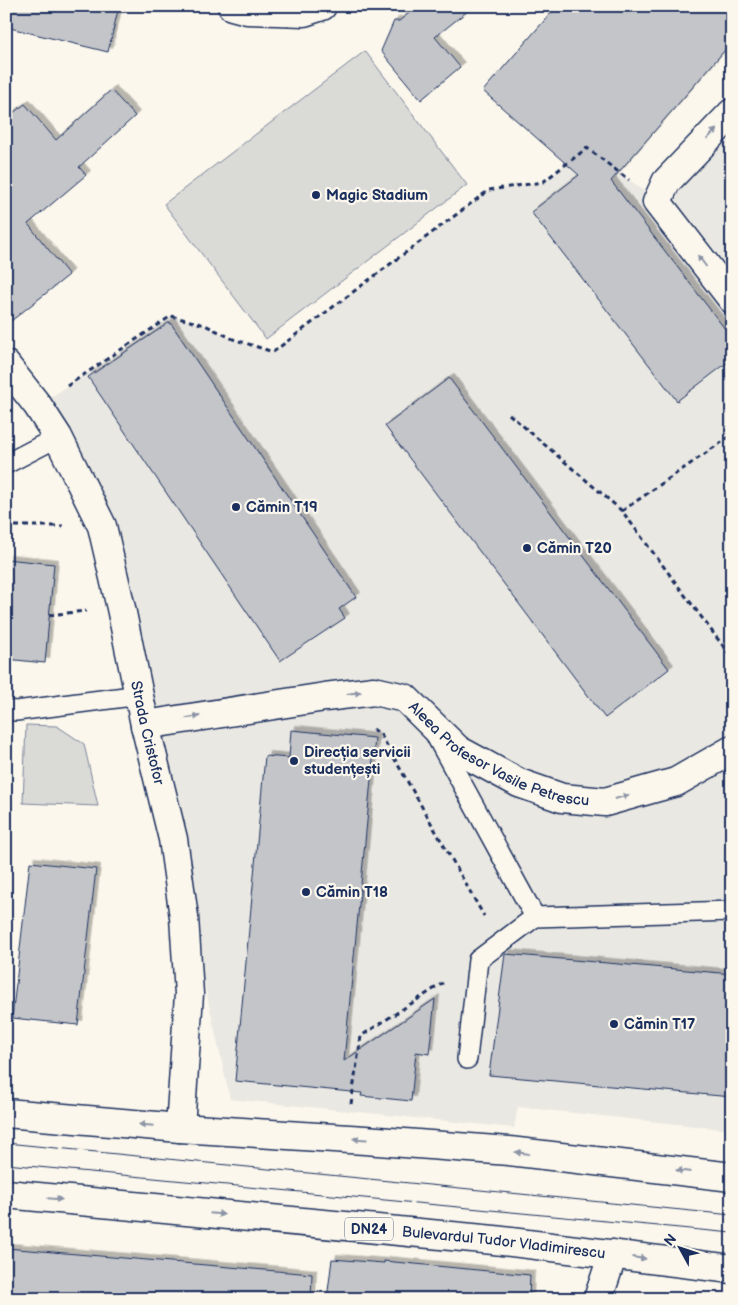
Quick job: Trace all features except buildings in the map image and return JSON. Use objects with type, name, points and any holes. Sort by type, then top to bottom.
[{"type":"street","points":[[232,6],[247,10],[304,12],[322,6]]},
{"type":"street","points":[[732,112],[666,182],[657,202],[732,299]]},
{"type":"street","name":"Strada Cristofor","points":[[6,365],[38,406],[58,437],[102,526],[145,725],[173,839],[184,917],[189,994],[180,1128]]},
{"type":"street","name":"Aleea Profesor Vasile Petrescu","points":[[145,725],[374,691],[405,698],[458,750],[519,783],[562,798],[605,802],[676,782],[732,750]]},
{"type":"street","points":[[6,1113],[180,1128],[500,1150],[732,1177]]},
{"type":"street","name":"Bulevardul Tudor Vladimirescu","points":[[6,1194],[494,1240],[732,1269]]},
{"type":"street","points":[[598,1299],[613,1254]]},
{"type":"lane","points":[[6,464],[58,437]]},
{"type":"lane","points":[[6,710],[16,711],[140,695]]},
{"type":"lane","points":[[424,716],[535,917]]},
{"type":"lane","points":[[467,1059],[478,960],[535,917],[732,911]]},
{"type":"path","points":[[38,406],[171,316],[205,325],[233,339],[273,352],[489,190],[543,182],[587,148],[657,202]]},
{"type":"path","points":[[509,414],[622,512],[732,658]]},
{"type":"path","points":[[622,512],[732,435]]},
{"type":"path","points":[[6,526],[102,526]]},
{"type":"path","points":[[325,697],[381,735],[485,915],[478,960],[361,1036],[350,1110]]},
{"type":"shaded area","name":"Magic Stadium","points":[[365,51],[467,185],[266,339],[164,204]]},
{"type":"shaded area","points":[[732,113],[732,1130],[518,1107],[514,1128],[230,1099],[121,608],[38,406],[171,316],[205,325],[233,339],[273,352],[489,190],[543,182],[587,148],[657,201]]},
{"type":"shaded area","points":[[26,725],[57,726],[84,744],[98,806],[23,803]]},
{"type":"tram line","points":[[6,1143],[732,1215]]},
{"type":"tram line","points":[[6,1164],[732,1233]]},
{"type":"place","name":"Magic Stadium","points":[[316,195]]},
{"type":"place","name":"Cămin T19","points":[[236,507]]},
{"type":"place","name":"Cămin T20","points":[[527,548]]},
{"type":"place","name":"Direcția servicii studențești","points":[[294,761]]},
{"type":"place","name":"Cămin T18","points":[[306,892]]},
{"type":"place","name":"Cămin T17","points":[[614,1024]]}]
